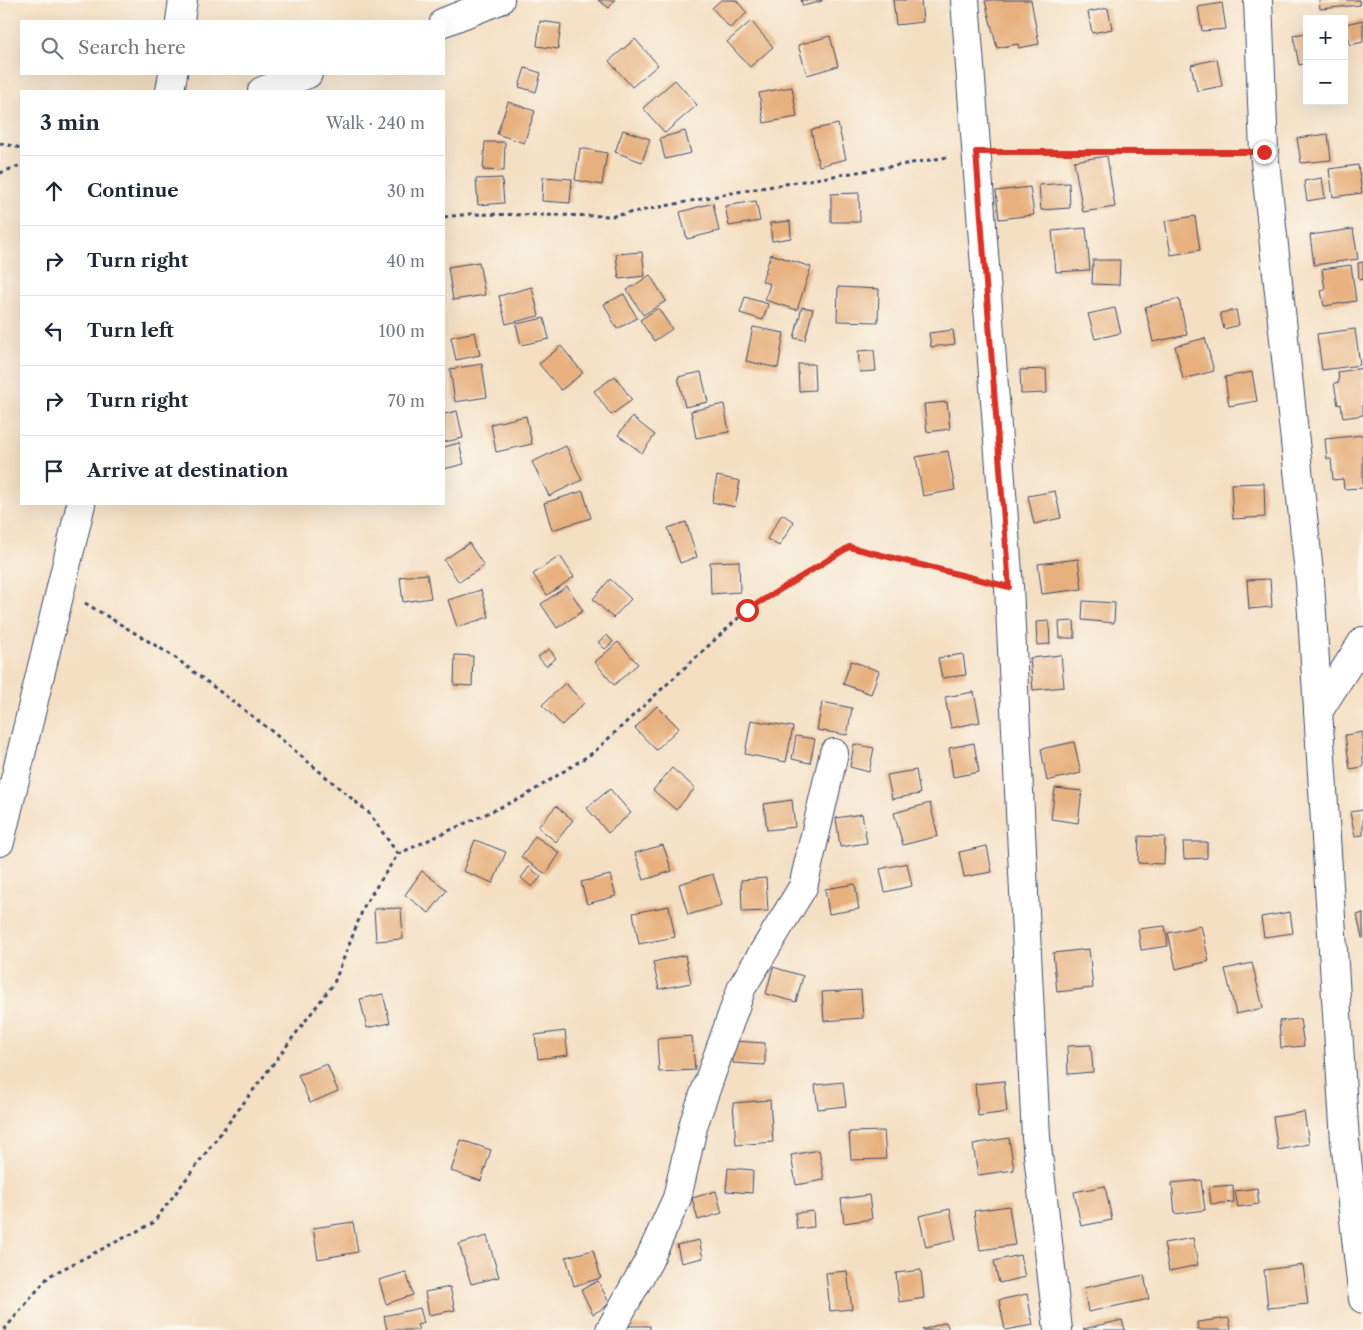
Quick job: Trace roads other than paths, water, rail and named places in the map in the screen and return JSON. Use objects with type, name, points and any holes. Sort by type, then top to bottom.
[{"type":"street","points":[[180,20],[183,0]]},
{"type":"street","points":[[445,22],[500,0]]},
{"type":"street","points":[[965,0],[1009,587],[1036,1137],[1058,1330]]},
{"type":"street","points":[[1258,0],[1264,152],[1310,582],[1345,1142],[1363,1299]]},
{"type":"street","points":[[170,90],[173,75]]},
{"type":"street","points":[[265,90],[305,75]]},
{"type":"street","points":[[0,842],[81,505]]},
{"type":"street","points":[[1318,712],[1363,641]]},
{"type":"street","points":[[610,1330],[648,1262],[676,1198],[694,1123],[742,987],[802,887],[834,753]]}]
